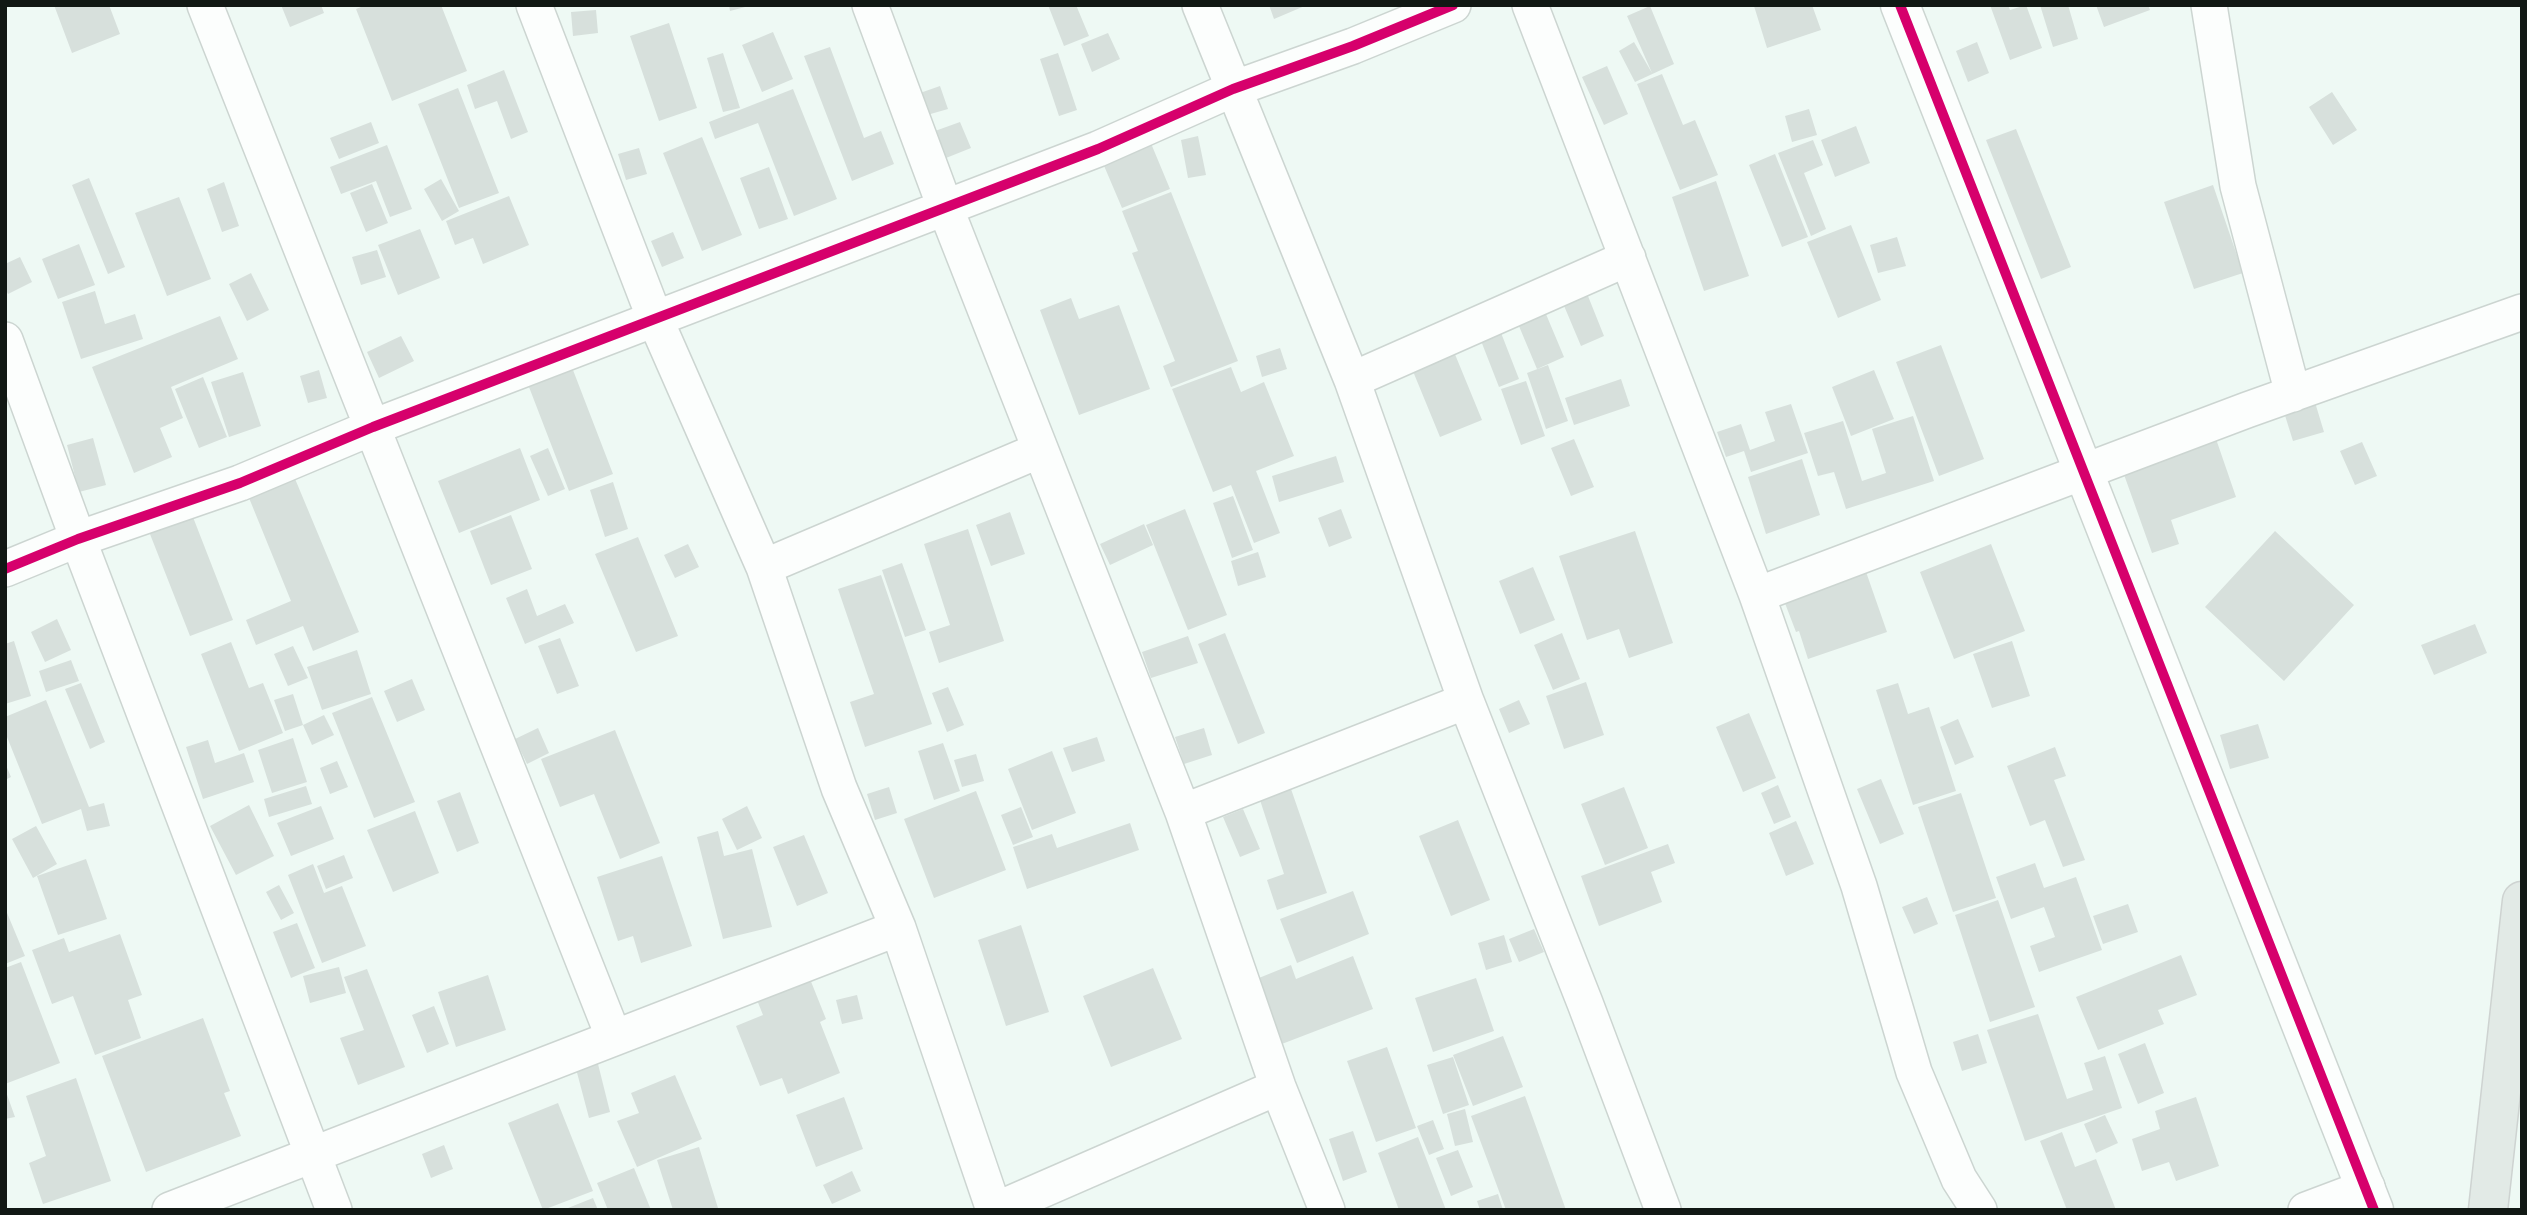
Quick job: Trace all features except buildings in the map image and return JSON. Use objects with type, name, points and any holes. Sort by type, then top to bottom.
[{"type":"main road","points":[[2488,1210],[2522,901]]},
{"type":"street","points":[[205,5],[614,1038]]},
{"type":"street","points":[[534,5],[655,319],[764,567],[839,788],[898,928],[995,1210],[1278,1087]]},
{"type":"street","points":[[870,5],[945,207],[1183,812],[1278,1087],[1327,1210]]},
{"type":"street","points":[[1200,5],[1352,380],[1466,701],[1663,1210]]},
{"type":"street","points":[[5,569],[78,540],[240,483],[373,427],[1098,149],[1233,89],[1353,46],[1453,5]]},
{"type":"street","points":[[1530,5],[1757,595],[1859,886],[1914,1072],[1959,1179],[1979,1210]]},
{"type":"street","points":[[1900,5],[2370,1198],[2306,1210]]},
{"type":"street","points":[[2209,5],[2238,186],[2293,394]]},
{"type":"street","points":[[1352,380],[1628,258]]},
{"type":"street","points":[[1757,595],[2293,394],[2522,312]]},
{"type":"street","points":[[5,340],[78,540],[334,1210]]},
{"type":"street","points":[[764,567],[1040,450]]},
{"type":"street","points":[[1183,812],[1466,701]]},
{"type":"street","points":[[170,1210],[898,928]]},
{"type":"cycle path","points":[[5,569],[78,539],[240,483],[373,427],[1098,149],[1233,89],[1353,46],[1453,5]]},
{"type":"cycle path","points":[[1900,5],[2374,1210]]}]
